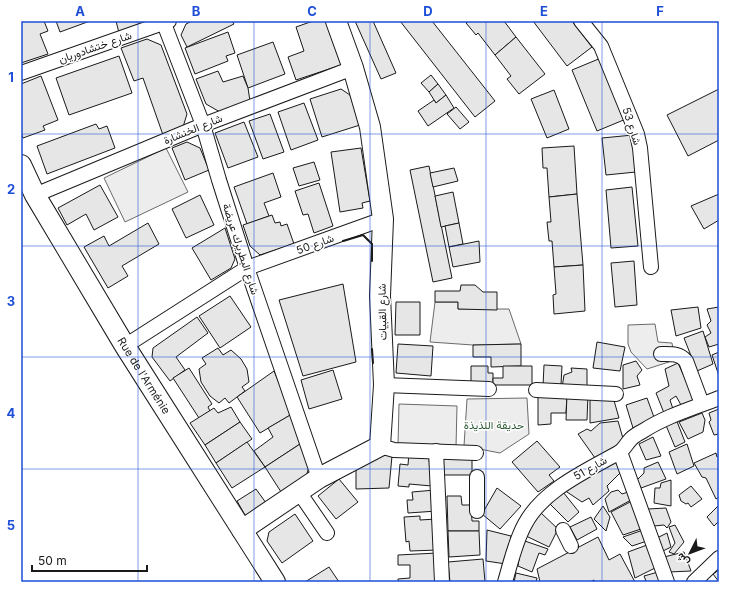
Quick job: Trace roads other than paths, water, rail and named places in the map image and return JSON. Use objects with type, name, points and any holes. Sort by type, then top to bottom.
[{"type":"street","name":"شارع القبيات","points":[[336,21],[353,68],[370,127],[383,219],[380,296],[384,385],[380,446]]},
{"type":"street","name":"شارع 53","points":[[581,21],[601,46],[637,134],[640,148],[651,267]]},
{"type":"street","name":"شارع ختشادوريان","points":[[21,73],[165,22]]},
{"type":"street","name":"شارع البطريرك عريضة","points":[[165,22],[203,125],[247,268],[319,478]]},
{"type":"street","name":"شارع الخنشارة","points":[[35,195],[203,125],[353,68]]},
{"type":"street","name":"Rue de l'Arménie","points":[[21,165],[35,195],[125,346],[275,582]]},
{"type":"street","name":"شارع 50","points":[[125,346],[247,268],[383,219]]},
{"type":"street","points":[[661,354],[675,354],[682,357],[686,361],[702,404]]},
{"type":"street","points":[[384,385],[489,389]]},
{"type":"street","points":[[536,390],[616,394]]},
{"type":"street","name":"شارع 51","points":[[506,582],[517,541],[525,524],[533,511],[550,495],[574,477],[620,452],[630,440],[650,427],[719,398]]},
{"type":"street","points":[[242,530],[319,478],[380,446],[394,450],[476,453]]},
{"type":"street","points":[[436,452],[442,582]]},
{"type":"street","points":[[620,452],[668,582]]},
{"type":"street","points":[[477,476],[477,511]]},
{"type":"street","points":[[299,492],[327,533]]},
{"type":"street","points":[[563,530],[571,546]]},
{"type":"street","points":[[694,582],[719,558]]},
{"type":"park label","name":"حديقة اللذيذة","points":[[494,425]]}]
